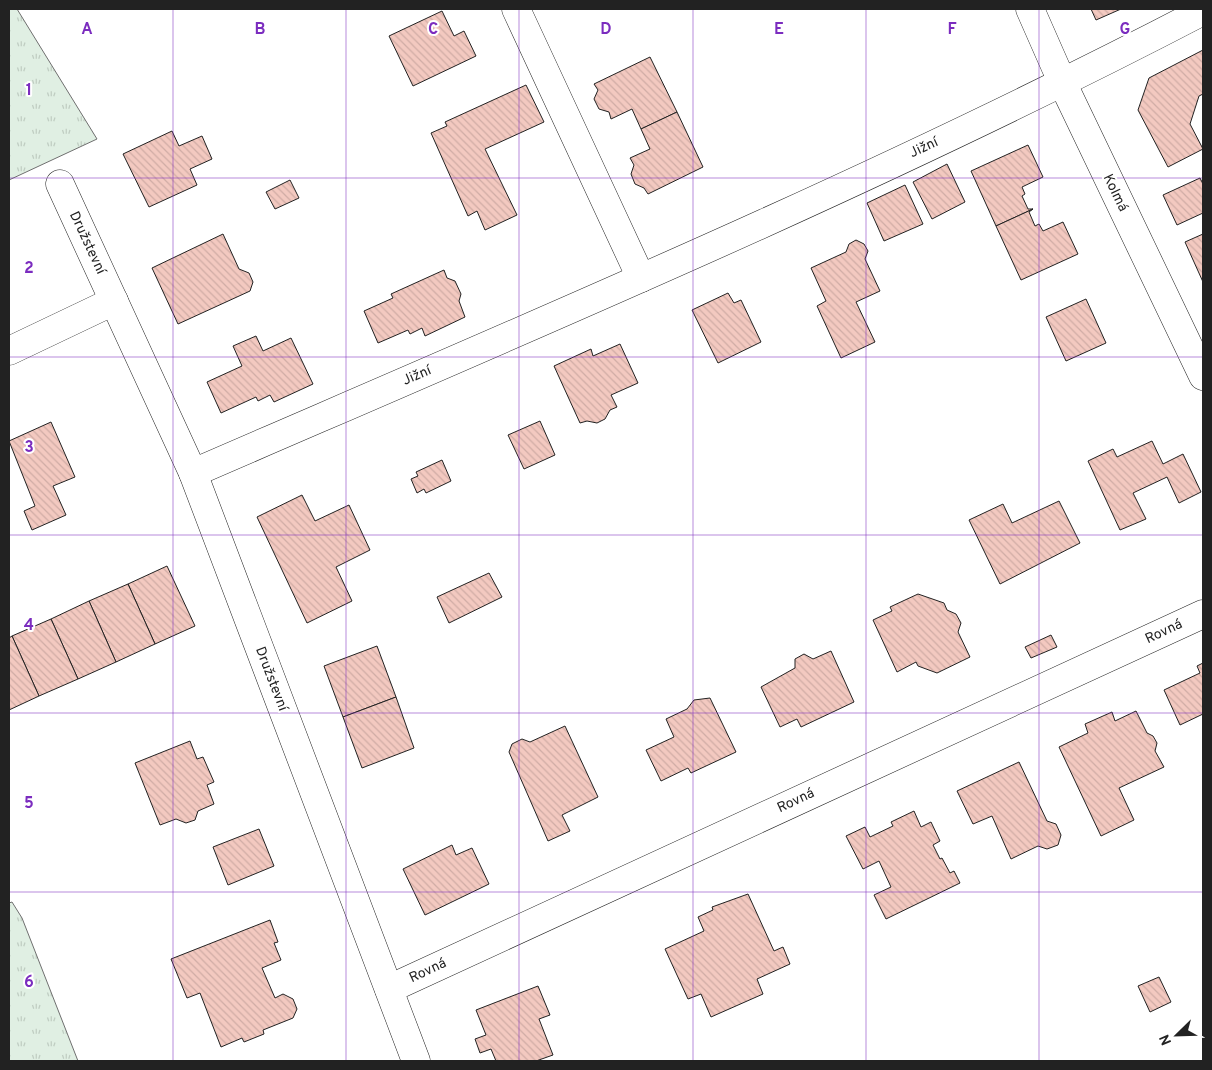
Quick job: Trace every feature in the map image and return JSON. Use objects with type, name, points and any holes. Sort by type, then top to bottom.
[{"type":"street","points":[[516,9],[641,278]]},
{"type":"street","name":"Kolmá","points":[[1030,9],[1063,84],[1203,376]]},
{"type":"street","name":"Jižní","points":[[193,473],[641,278],[1063,84],[1203,12]]},
{"type":"street","name":"Družstevní","points":[[60,184],[193,473],[416,1061]]},
{"type":"street","points":[[9,351],[114,301]]},
{"type":"street","name":"Rovná","points":[[389,989],[1203,614]]},
{"type":"green space","points":[[9,9],[17,9],[97,139],[9,180]]},
{"type":"green space","points":[[12,902],[22,918],[78,1061],[9,1061],[9,903]]},
{"type":"building","points":[[1091,9],[1121,9],[1096,20]]},
{"type":"building","points":[[442,11],[454,36],[464,31],[476,56],[413,86],[389,36]]},
{"type":"building","points":[[1203,50],[1203,94],[1199,96],[1190,124],[1203,149],[1168,167],[1138,110],[1149,78]]},
{"type":"building","points":[[650,57],[677,112],[641,129],[632,109],[611,119],[609,112],[599,109],[594,99],[598,90],[594,84]]},
{"type":"building","points":[[526,85],[544,122],[485,149],[517,215],[485,230],[477,211],[468,216],[431,133],[447,126],[445,122]]},
{"type":"building","points":[[677,112],[703,167],[648,194],[644,188],[635,184],[631,174],[634,165],[630,158],[650,149],[641,129]]},
{"type":"building","points":[[172,131],[179,146],[202,136],[212,159],[190,169],[197,185],[149,207],[123,154]]},
{"type":"building","points":[[1028,145],[1043,177],[1022,187],[1025,194],[1022,196],[1028,209],[1033,209],[996,226],[971,171]]},
{"type":"building","points":[[947,164],[965,202],[932,219],[913,182]]},
{"type":"building","points":[[1200,178],[1203,184],[1203,213],[1177,225],[1163,195]]},
{"type":"building","points":[[290,180],[299,198],[275,209],[266,192]]},
{"type":"building","points":[[905,185],[923,224],[884,241],[867,203]]},
{"type":"building","points":[[1033,209],[1029,212],[1035,226],[1039,224],[1043,231],[1063,222],[1078,254],[1021,280],[996,226]]},
{"type":"building","points":[[223,234],[239,269],[249,273],[253,282],[250,291],[178,324],[152,268]]},
{"type":"building","points":[[1203,234],[1203,282],[1185,242]]},
{"type":"building","points":[[856,240],[864,244],[868,251],[865,259],[880,291],[856,302],[875,342],[841,358],[817,306],[826,301],[811,268],[846,252],[849,244]]},
{"type":"building","points":[[444,270],[447,278],[455,281],[461,294],[459,301],[465,317],[425,336],[422,328],[410,334],[408,330],[378,343],[364,311],[393,298],[391,294]]},
{"type":"building","points":[[728,293],[734,303],[741,300],[761,342],[718,363],[692,310]]},
{"type":"building","points":[[1086,299],[1106,343],[1066,361],[1046,317]]},
{"type":"building","points":[[256,336],[263,351],[291,338],[313,384],[274,402],[270,395],[258,401],[256,397],[221,413],[207,382],[242,366],[233,346]]},
{"type":"building","points":[[620,344],[638,383],[611,395],[617,407],[610,410],[605,419],[597,423],[587,421],[580,423],[554,366],[591,349],[593,356]]},
{"type":"building","points":[[540,421],[555,455],[524,469],[508,435]]},
{"type":"building","points":[[51,422],[75,477],[53,486],[66,515],[32,530],[24,511],[35,506],[9,441]]},
{"type":"building","points":[[1152,441],[1163,464],[1183,454],[1201,492],[1179,503],[1167,477],[1133,493],[1146,519],[1120,530],[1088,461],[1113,449],[1117,457]]},
{"type":"building","points":[[442,460],[451,481],[426,493],[424,489],[417,493],[411,479],[418,476],[416,472]]},
{"type":"building","points":[[302,495],[315,521],[349,505],[370,550],[336,567],[352,601],[307,623],[257,517]]},
{"type":"building","points":[[1059,501],[1080,543],[1000,584],[969,520],[1003,504],[1012,523]]},
{"type":"building","points":[[167,566],[195,626],[155,644],[128,584]]},
{"type":"building","points":[[489,573],[502,597],[449,623],[437,597]]},
{"type":"building","points":[[128,584],[155,644],[116,662],[89,601]]},
{"type":"building","points":[[918,594],[944,603],[947,610],[956,614],[961,623],[958,632],[970,657],[937,673],[918,666],[916,662],[897,672],[873,620],[892,611],[890,607]]},
{"type":"building","points":[[89,601],[116,662],[78,679],[51,619]]},
{"type":"building","points":[[51,619],[78,679],[39,696],[12,636]]},
{"type":"building","points":[[1051,635],[1057,647],[1031,658],[1025,647]]},
{"type":"building","points":[[12,636],[39,696],[9,710],[9,638]]},
{"type":"building","points":[[377,646],[396,697],[343,717],[324,666]]},
{"type":"building","points":[[831,651],[854,702],[801,727],[797,719],[780,727],[761,687],[795,668],[795,659],[804,654],[813,659]]},
{"type":"building","points":[[1203,663],[1203,714],[1180,725],[1164,690],[1200,673],[1197,666]]},
{"type":"building","points":[[396,697],[414,748],[362,768],[343,717]]},
{"type":"building","points":[[710,698],[736,752],[691,773],[688,768],[661,781],[646,750],[674,737],[666,719],[687,709],[694,700]]},
{"type":"building","points":[[1136,711],[1147,733],[1153,736],[1157,743],[1155,751],[1164,767],[1119,788],[1134,820],[1101,836],[1059,747],[1088,733],[1085,724],[1112,712],[1115,721]]},
{"type":"building","points":[[565,726],[598,797],[562,815],[570,831],[548,841],[509,752],[512,744],[522,739],[530,742]]},
{"type":"building","points":[[190,741],[197,759],[203,757],[214,782],[207,785],[214,804],[198,811],[195,820],[186,823],[176,819],[160,825],[135,763]]},
{"type":"building","points":[[1019,762],[1047,821],[1056,824],[1061,835],[1058,845],[1047,849],[1038,846],[1011,859],[992,816],[973,824],[957,791]]},
{"type":"building","points":[[914,811],[921,827],[931,822],[940,841],[933,845],[940,859],[942,858],[950,873],[954,871],[960,883],[886,919],[874,895],[891,887],[879,861],[863,869],[846,836],[865,827],[870,837],[893,826],[891,822]]},
{"type":"building","points":[[259,829],[274,866],[228,885],[213,847]]},
{"type":"building","points":[[452,845],[456,855],[472,848],[489,884],[425,915],[403,869]]},
{"type":"building","points":[[748,894],[774,951],[783,947],[790,964],[757,979],[763,994],[711,1017],[701,994],[688,999],[665,949],[704,931],[698,917],[713,910],[712,907]]},
{"type":"building","points":[[270,920],[278,942],[274,943],[281,960],[262,968],[275,998],[283,994],[293,999],[297,1009],[293,1018],[263,1030],[264,1034],[244,1042],[242,1038],[221,1047],[200,993],[187,998],[171,959]]},
{"type":"building","points":[[1159,977],[1171,1002],[1150,1012],[1138,986]]},
{"type":"building","points":[[538,986],[550,1015],[539,1019],[553,1055],[536,1061],[496,1061],[491,1049],[480,1053],[475,1039],[486,1035],[476,1010]]}]
